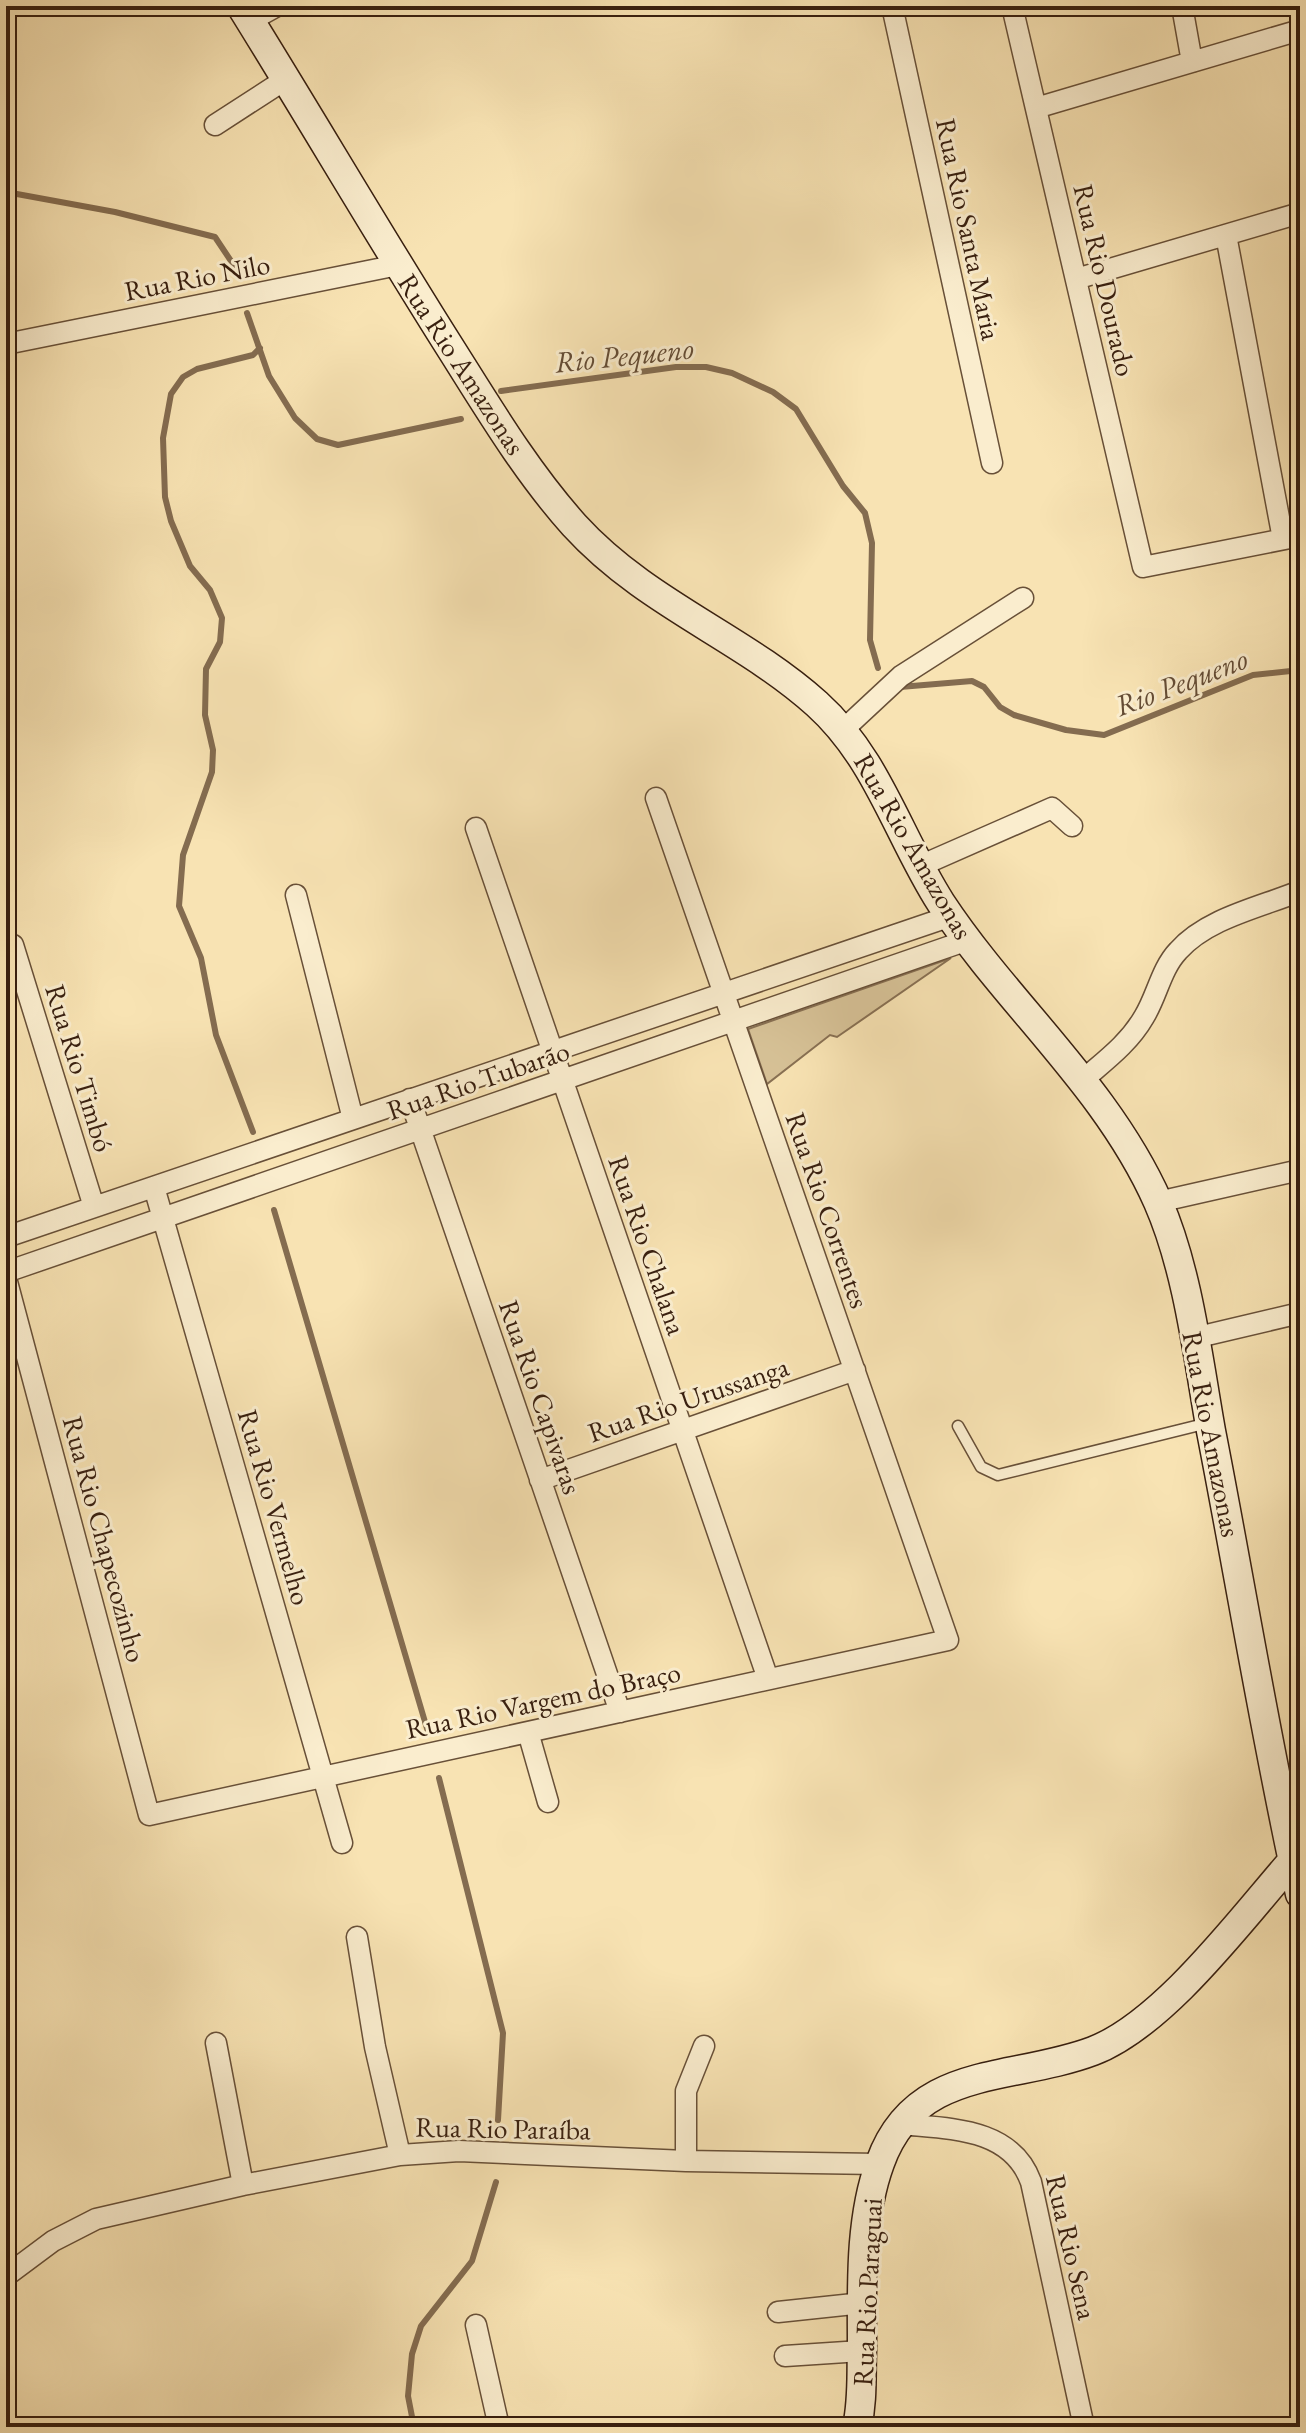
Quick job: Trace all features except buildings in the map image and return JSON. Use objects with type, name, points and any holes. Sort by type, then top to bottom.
[{"type":"street","points":[[246,14],[277,6]]},
{"type":"street","name":"Rua Rio Santa Maria","points":[[892,6],[992,463]]},
{"type":"street","name":"Rua Rio Dourado","points":[[1012,6],[1143,567],[1292,538]]},
{"type":"street","points":[[1182,6],[1192,62]]},
{"type":"street","name":"Rua Rio Amazonas","points":[[246,14],[398,265],[511,442],[577,527],[646,589],[770,668],[843,730],[872,771],[920,866],[951,916],[1084,1079],[1131,1152],[1158,1202],[1194,1338],[1300,1894]]},
{"type":"street","points":[[1036,108],[1300,30]]},
{"type":"street","points":[[215,125],[286,79]]},
{"type":"street","points":[[1076,279],[1300,213]]},
{"type":"street","points":[[1226,235],[1292,538]]},
{"type":"street","name":"Rua Rio Nilo","points":[[6,344],[398,265]]},
{"type":"street","points":[[843,730],[901,676],[1023,598]]},
{"type":"street","name":"Rua Rio Correntes","points":[[656,798],[948,1640]]},
{"type":"street","points":[[920,866],[1052,808],[1072,826]]},
{"type":"street","name":"Rua Rio Chalana","points":[[476,828],[768,1679]]},
{"type":"street","points":[[1084,1079],[1130,1039],[1145,1015],[1167,964],[1179,949],[1215,924],[1300,891]]},
{"type":"street","points":[[296,895],[353,1119]]},
{"type":"street","name":"Rua Rio Tubarão","points":[[6,1237],[951,916]]},
{"type":"street","name":"Rua Rio Tubarão","points":[[6,1275],[968,940]]},
{"type":"street","name":"Rua Rio Timbó","points":[[13,945],[94,1207]]},
{"type":"street","name":"Rua Rio Capivaras","points":[[410,1099],[620,1712]]},
{"type":"street","points":[[1158,1202],[1300,1170]]},
{"type":"street","name":"Rua Rio Vermelho","points":[[154,1187],[342,1843]]},
{"type":"street","name":"Rua Rio Chapecozinho","points":[[6,1275],[149,1815]]},
{"type":"street","points":[[1194,1338],[1300,1313]]},
{"type":"street","name":"Rua Rio Urussanga","points":[[540,1480],[855,1370]]},
{"type":"street","name":"Rua Rio Vargem do Braço","points":[[149,1815],[948,1640]]},
{"type":"street","points":[[528,1732],[548,1802]]},
{"type":"street","name":"Rua Rio Paraguai","points":[[857,2427],[863,2385],[861,2351],[868,2209],[879,2164],[900,2124],[923,2101],[949,2086],[1076,2057],[1128,2032],[1208,1958],[1293,1860]]},
{"type":"street","points":[[357,1937],[372,2033],[400,2155]]},
{"type":"street","points":[[216,2043],[243,2185]]},
{"type":"street","points":[[686,2161],[686,2091],[704,2046]]},
{"type":"street","name":"Rua Rio Sena","points":[[900,2124],[973,2132],[1002,2145],[1022,2162],[1034,2197],[1084,2427]]},
{"type":"street","name":"Rua Rio Paraíba","points":[[6,2276],[53,2241],[96,2219],[243,2185],[400,2155],[459,2151],[686,2161],[879,2164]]},
{"type":"street","points":[[778,2312],[863,2303]]},
{"type":"street","points":[[476,2325],[499,2427]]},
{"type":"street","points":[[785,2356],[861,2351]]},
{"type":"lane","points":[[958,1426],[981,1467],[998,1475],[1210,1423]]},
{"type":"shaded area","points":[[951,958],[837,1037],[830,1035],[767,1084],[748,1029]]},
{"type":"waterway","name":"Rio Pequeno","points":[[6,192],[115,212],[215,237],[239,273]]},
{"type":"waterway","name":"Rio Pequeno","points":[[247,313],[269,376],[295,418],[317,439],[338,445],[461,419]]},
{"type":"waterway","points":[[253,1132],[216,1035],[201,958],[179,906],[183,855],[212,772],[213,750],[205,715],[206,669],[220,642],[222,618],[210,590],[190,566],[171,521],[165,497],[163,438],[171,394],[183,377],[197,369],[253,355],[260,348]]},
{"type":"waterway","name":"Rio Pequeno","points":[[501,391],[676,367],[706,367],[732,373],[773,392],[796,409],[843,486],[865,513],[872,543],[870,640],[878,668]]},
{"type":"waterway","name":"Rio Pequeno","points":[[900,687],[972,681],[984,687],[1000,707],[1014,715],[1066,730],[1104,735],[1253,675],[1300,670]]},
{"type":"waterway","points":[[274,1210],[428,1732]]},
{"type":"waterway","points":[[439,1778],[503,2033],[498,2120]]},
{"type":"waterway","points":[[414,2427],[408,2396],[412,2354],[421,2326],[472,2261],[496,2182]]}]
